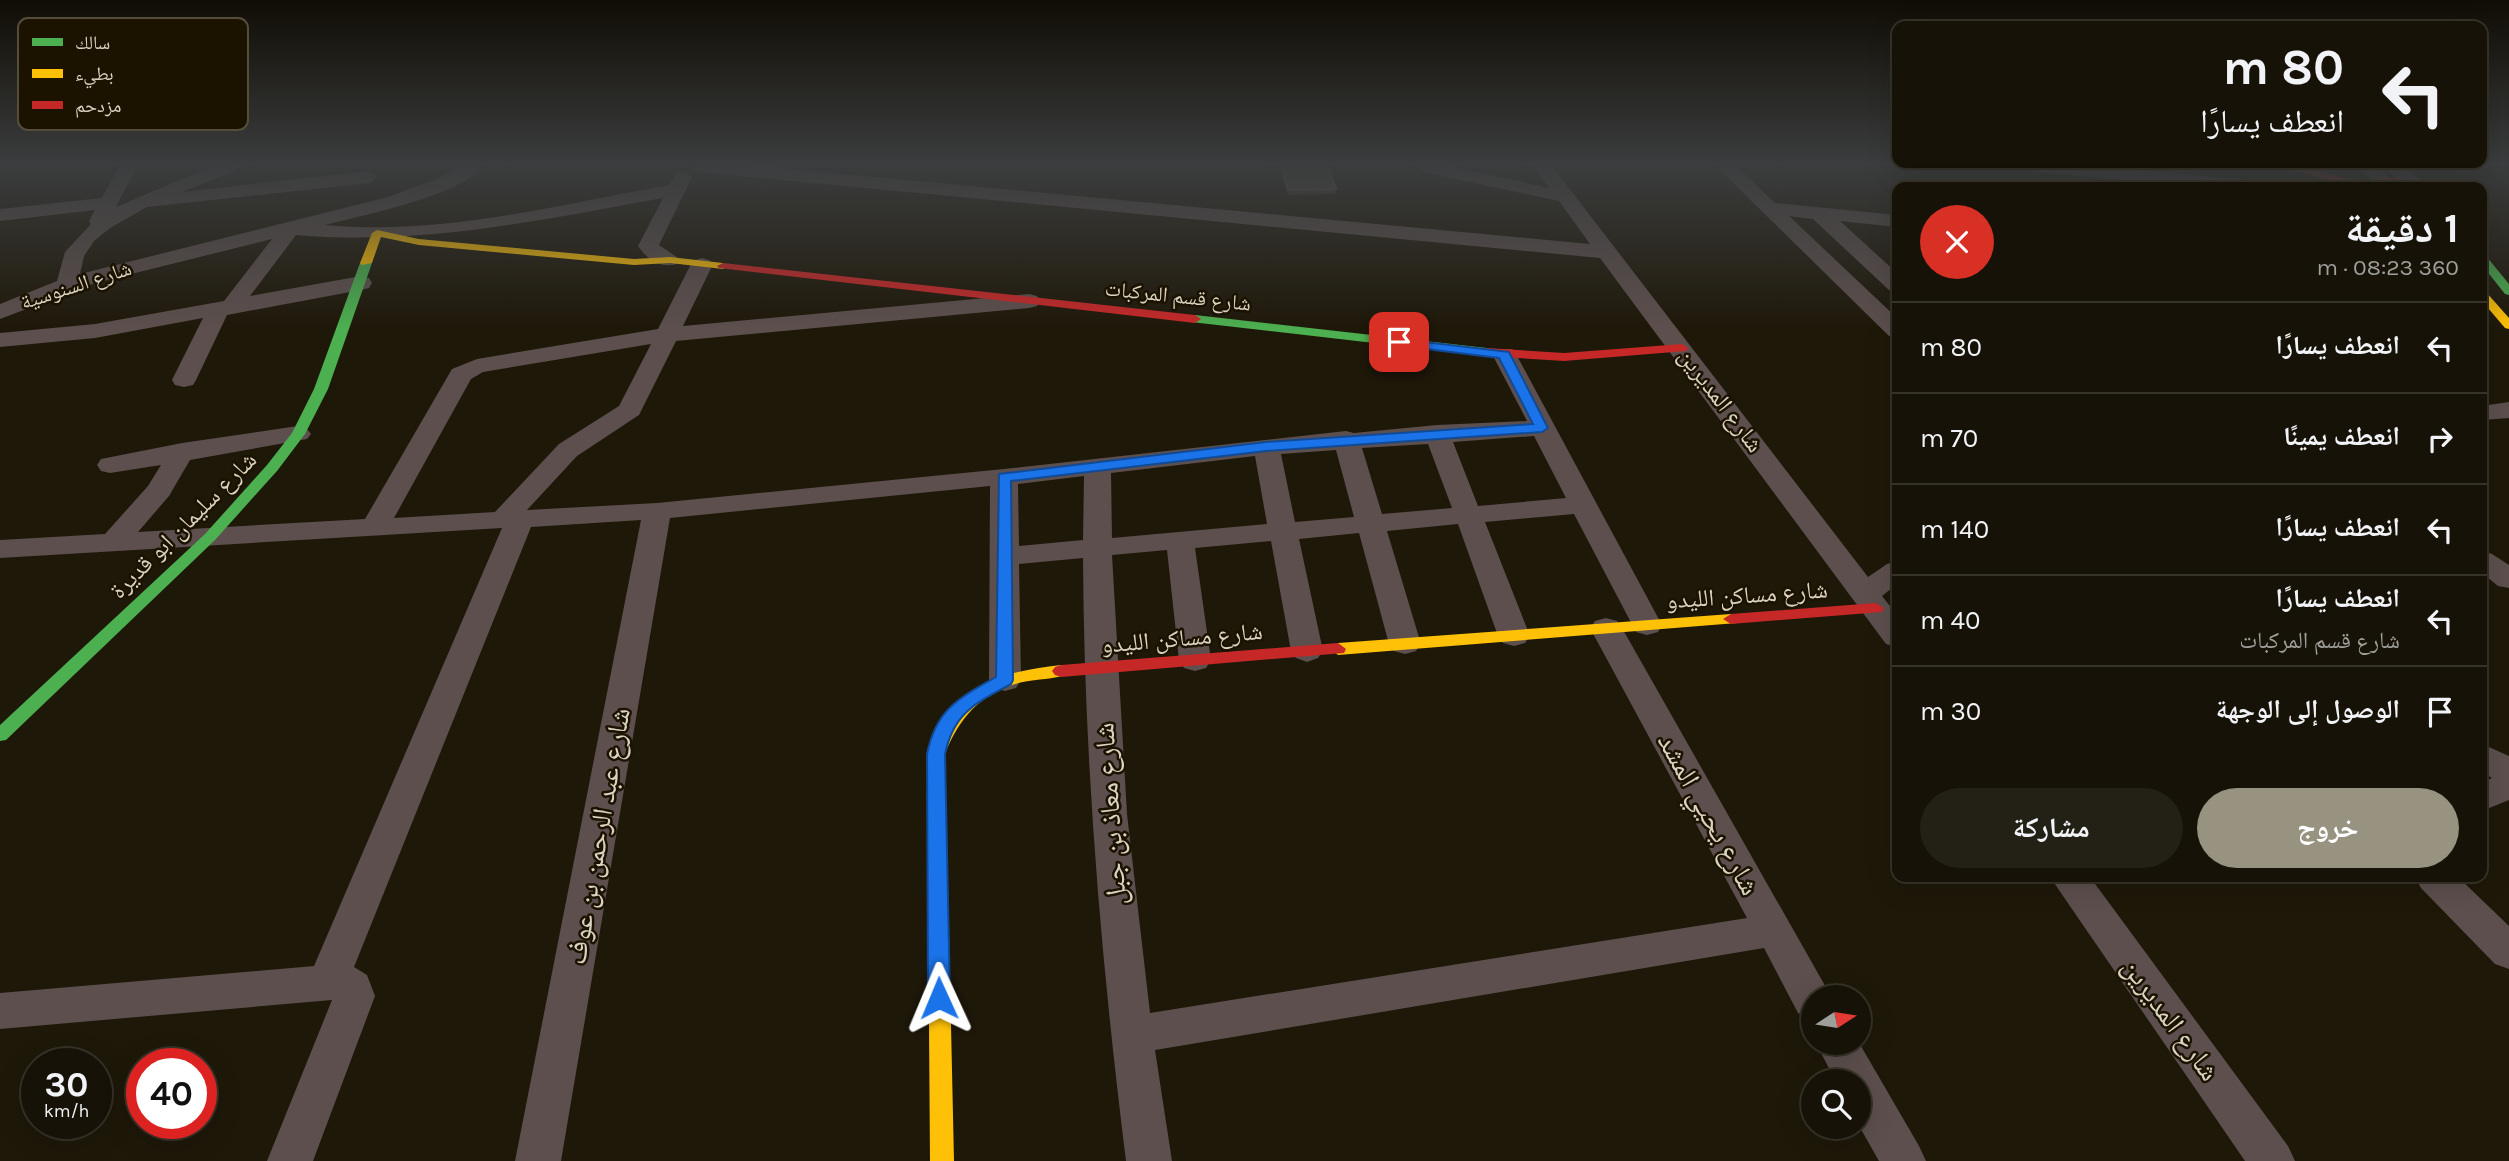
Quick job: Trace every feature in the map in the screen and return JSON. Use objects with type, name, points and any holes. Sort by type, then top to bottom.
[{"type":"street","points":[[95,230],[99,220]]},
{"type":"street","points":[[68,284],[71,259],[76,250],[95,230],[113,220]]},
{"type":"street","name":"شارع السنوسية","points":[[0,312],[68,284],[319,220]]},
{"type":"street","points":[[184,380],[223,309],[291,228],[377,233],[495,220]]},
{"type":"street","points":[[661,220],[648,246],[659,257],[670,260]]},
{"type":"street","points":[[1271,220],[1608,252]]},
{"type":"street","name":"شارع المديرين","points":[[1583,220],[1892,630]]},
{"type":"street","points":[[1781,220],[1892,326]]},
{"type":"street","points":[[1827,220],[1892,280]]},
{"type":"street","name":"شارع قسم المركبات","points":[[377,233],[419,242],[634,262],[670,260],[1504,354],[1564,357],[1682,348]]},
{"type":"street","name":"شارع سليمان ابو قديرة","points":[[0,735],[210,537],[272,468],[298,434],[321,389],[377,233]]},
{"type":"street","points":[[328,981],[511,519],[568,450],[618,421],[629,410],[702,264]]},
{"type":"street","points":[[2487,264],[2509,292]]},
{"type":"street","points":[[0,340],[95,331],[360,283]]},
{"type":"street","points":[[2487,300],[2509,325]]},
{"type":"street","points":[[375,527],[461,374],[477,366],[665,335],[1030,301]]},
{"type":"street","points":[[1504,354],[1647,625]]},
{"type":"street","points":[[2487,412],[2509,410]]},
{"type":"street","points":[[0,549],[657,511],[1004,477],[1346,439],[1542,428]]},
{"type":"street","points":[[1437,433],[1514,636]]},
{"type":"street","points":[[110,465],[298,434]]},
{"type":"street","points":[[1346,439],[1405,644]]},
{"type":"street","points":[[1266,447],[1307,651]]},
{"type":"street","points":[[114,542],[159,489],[182,451]]},
{"type":"street","name":"شارع معاذ بن جبل","points":[[1098,466],[1100,668],[1115,890],[1131,1035],[1149,1161]]},
{"type":"street","points":[[1004,477],[1005,680]]},
{"type":"street","points":[[1004,556],[1583,505]]},
{"type":"street","name":"شارع عبد الرحمن بن عوف","points":[[538,1161],[657,511]]},
{"type":"street","points":[[1180,541],[1195,660]]},
{"type":"street","points":[[2487,564],[2509,579]]},
{"type":"street","points":[[1871,601],[1892,576]]},
{"type":"street","name":"شارع مساكن الليدو","points":[[942,1161],[936,754],[940,736],[949,718],[964,702],[1005,680],[1033,673],[1647,625],[1871,601]]},
{"type":"street","name":"شارع يحيي المشد","points":[[1606,628],[1805,985]]},
{"type":"street","points":[[2487,760],[2509,771]]},
{"type":"street","points":[[2487,796],[2509,785]]},
{"type":"street","name":"شارع المديرين","points":[[2073,882],[2272,1161]]},
{"type":"street","points":[[2439,882],[2509,952]]},
{"type":"street","points":[[1131,1035],[1774,930]]},
{"type":"street","points":[[0,1011],[345,981],[354,987],[354,996],[290,1161]]},
{"type":"street","points":[[1844,1055],[1903,1161]]},
{"type":"traffic: fast","points":[[0,735],[210,537],[272,468],[298,434],[321,389],[366,263]]},
{"type":"traffic: fast","points":[[2487,264],[2509,292]]},
{"type":"traffic: fast","points":[[1195,319],[1487,352]]},
{"type":"traffic: slow","points":[[366,263],[377,233],[419,242],[634,262],[670,260],[723,266]]},
{"type":"traffic: slow","points":[[2487,300],[2509,325]]},
{"type":"traffic: slow","points":[[1338,649],[1731,619]]},
{"type":"traffic: slow","points":[[942,1161],[936,754],[944,733],[955,716],[983,691],[1019,677],[1061,671]]},
{"type":"traffic: jam","points":[[723,266],[1195,319]]},
{"type":"traffic: jam","points":[[1487,352],[1564,357],[1682,348]]},
{"type":"traffic: jam","points":[[1731,619],[1876,608]]},
{"type":"traffic: jam","points":[[1061,671],[1338,649]]},
{"type":"route","points":[[939,998],[936,754],[940,736],[949,718],[964,702],[1005,680],[1004,477],[1346,439],[1542,428],[1504,354],[1399,342]]}]
